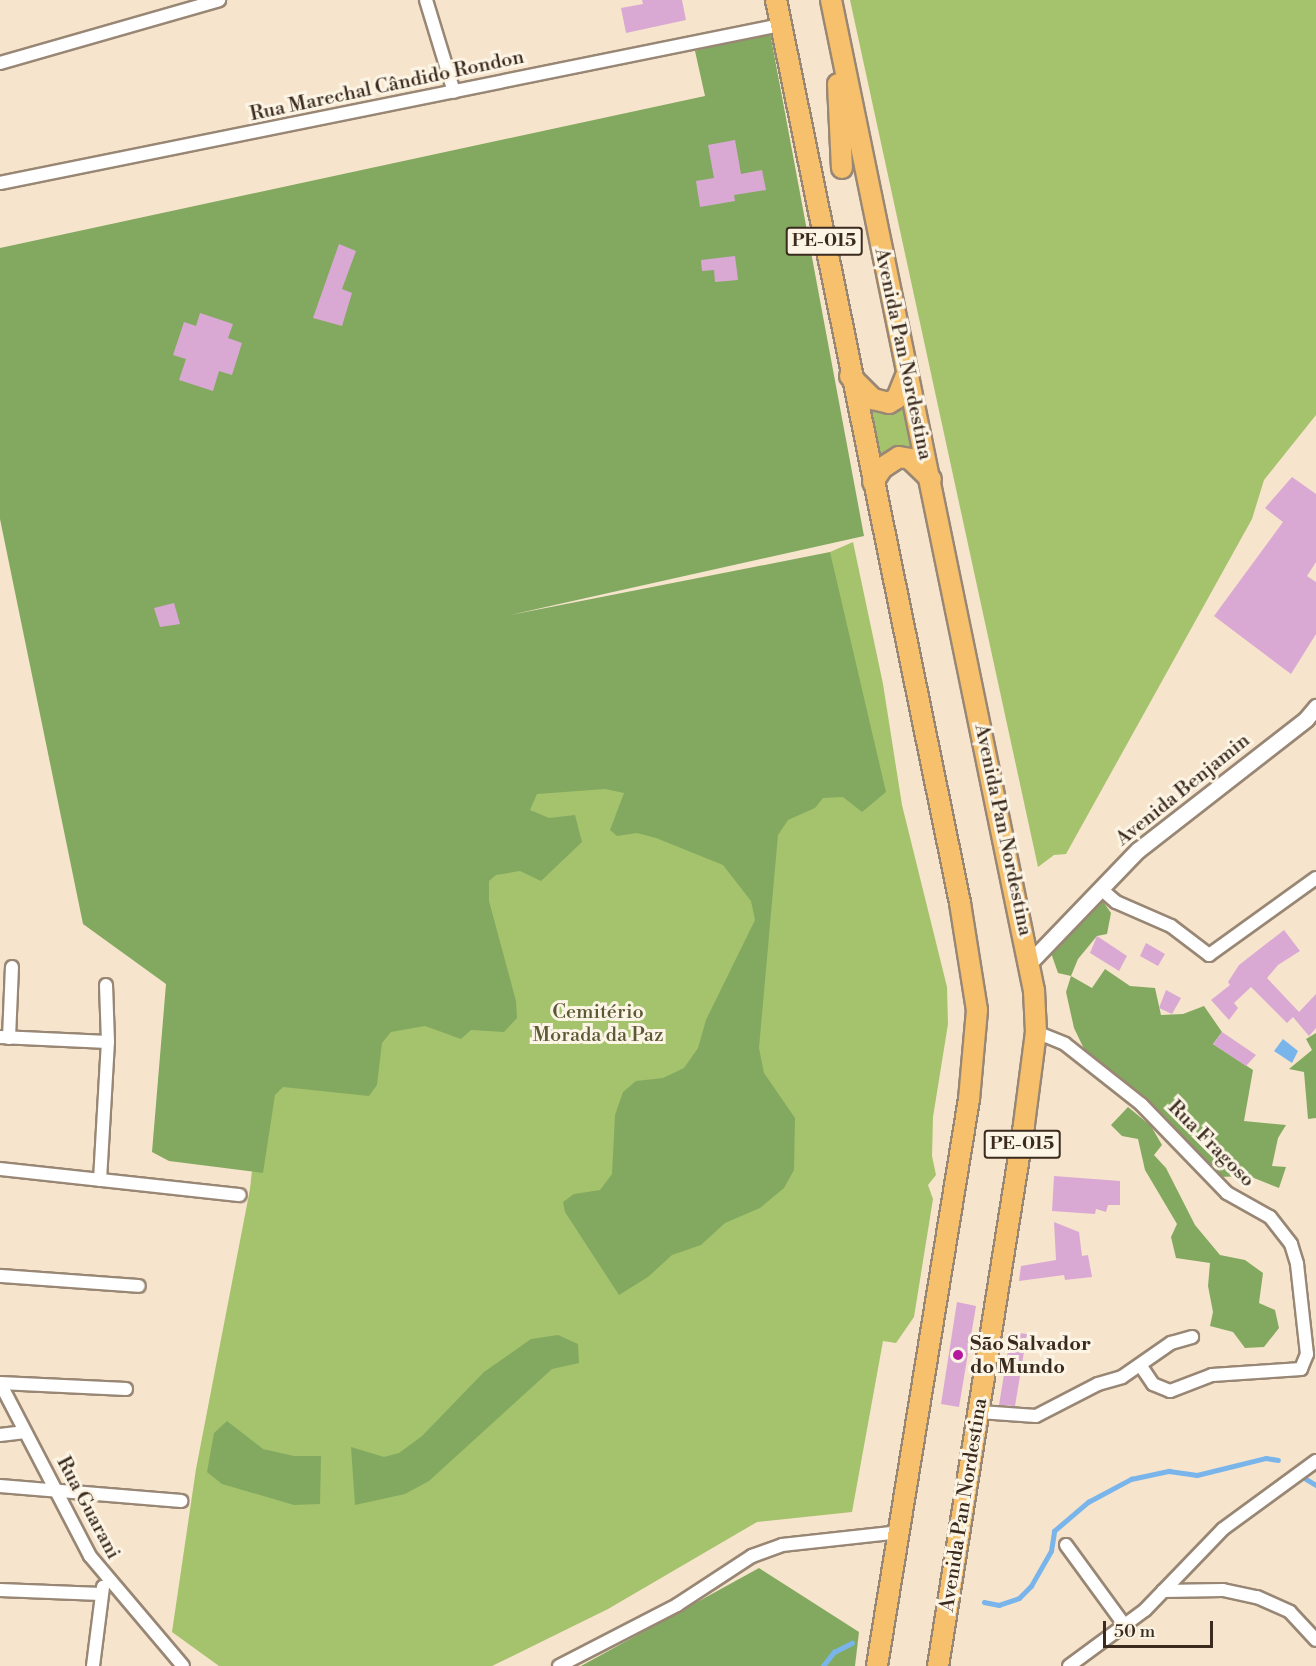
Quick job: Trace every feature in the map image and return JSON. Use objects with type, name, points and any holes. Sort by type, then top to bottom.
[{"type":"highway","name":"PE-015","points":[[776,0],[850,376],[960,903],[977,1010],[969,1099],[877,1666]]},
{"type":"highway","name":"Avenida Pan Nordestina","points":[[831,0],[906,376],[931,479],[1031,961],[1036,1032],[980,1412],[938,1666]]},
{"type":"highway","points":[[836,27],[842,168]]},
{"type":"highway","points":[[850,376],[873,399],[888,403],[897,398],[906,376]]},
{"type":"highway","points":[[873,482],[883,467],[899,457],[910,459],[931,479]]},
{"type":"street","points":[[0,63],[219,0]]},
{"type":"street","points":[[426,0],[454,92]]},
{"type":"street","name":"Rua Marechal Cândido Rondon","points":[[0,183],[781,25]]},
{"type":"street","name":"Avenida Benjamin","points":[[1031,961],[1170,822],[1313,717]]},
{"type":"street","points":[[1101,889],[1116,902],[1171,926],[1209,955],[1316,878]]},
{"type":"street","points":[[12,967],[4,1037],[108,1042]]},
{"type":"street","points":[[99,1180],[108,1042],[106,985]]},
{"type":"street","name":"Rua Fragoso","points":[[1036,1032],[1065,1044],[1081,1055],[1163,1123],[1227,1193],[1270,1217],[1285,1232],[1297,1264],[1307,1354],[1301,1369],[1212,1375],[1170,1391],[1153,1384],[1140,1365]]},
{"type":"street","points":[[0,1169],[240,1195]]},
{"type":"street","points":[[0,1276],[139,1286]]},
{"type":"street","points":[[980,1412],[1036,1416],[1140,1365],[1171,1343],[1192,1337]]},
{"type":"street","points":[[0,1383],[126,1389]]},
{"type":"street","name":"Rua Guarani","points":[[0,1383],[74,1530],[105,1578],[183,1666]]},
{"type":"street","points":[[0,1435],[23,1432]]},
{"type":"street","points":[[1069,1666],[1125,1626],[1163,1591],[1223,1529],[1316,1461]]},
{"type":"street","points":[[0,1486],[182,1501]]},
{"type":"street","points":[[559,1666],[677,1605],[752,1556],[792,1544],[900,1532]]},
{"type":"street","points":[[1065,1545],[1125,1626]]},
{"type":"street","points":[[93,1666],[101,1594],[105,1578]]},
{"type":"street","points":[[0,1590],[101,1594]]},
{"type":"street","points":[[1163,1591],[1223,1590],[1257,1597],[1290,1612],[1316,1640]]},
{"type":"green space","points":[[850,0],[1316,0],[1316,415],[1264,480],[1252,519],[1066,854],[1054,855],[1038,867]]},
{"type":"green space","points":[[769,27],[864,536],[510,615],[830,552],[886,792],[862,812],[843,797],[823,798],[815,808],[788,820],[778,835],[759,1048],[764,1073],[795,1118],[794,1170],[784,1188],[760,1208],[725,1223],[701,1245],[672,1255],[648,1277],[619,1295],[565,1212],[563,1202],[574,1194],[600,1190],[612,1174],[615,1115],[623,1092],[636,1081],[663,1078],[684,1068],[698,1048],[706,1020],[755,920],[751,901],[723,865],[656,838],[637,833],[617,836],[610,830],[624,793],[605,789],[537,794],[530,810],[549,818],[575,815],[582,842],[541,881],[520,871],[496,875],[489,881],[489,901],[516,1001],[517,1018],[504,1032],[471,1030],[461,1039],[425,1026],[391,1032],[382,1043],[377,1085],[369,1096],[283,1087],[275,1095],[263,1173],[169,1161],[152,1152],[166,984],[83,924],[0,519],[0,248],[705,96],[695,51]]},
{"type":"green space","points":[[906,376],[931,479],[910,459],[873,482],[865,392],[880,402]]},
{"type":"green space","name":"Cemitério Morada da Paz","points":[[853,542],[883,684],[902,805],[947,987],[948,1024],[933,1117],[932,1156],[936,1175],[928,1185],[933,1199],[914,1317],[896,1343],[883,1341],[852,1512],[757,1522],[608,1609],[492,1666],[219,1666],[172,1632],[196,1469],[250,1189],[281,903],[830,552]]},
{"type":"green space","points":[[1100,897],[1111,913],[1107,934],[1097,936],[1078,959],[1071,976],[1058,973],[1050,950]]},
{"type":"green space","points":[[1105,969],[1130,986],[1155,988],[1161,1015],[1183,1014],[1204,1006],[1222,1032],[1213,1044],[1253,1070],[1244,1121],[1286,1125],[1278,1138],[1272,1166],[1286,1167],[1279,1188],[1249,1176],[1218,1177],[1085,1051],[1074,1028],[1066,992],[1071,976],[1092,988]]},
{"type":"green space","points":[[1316,1033],[1316,1118],[1308,1119],[1304,1072],[1289,1069],[1312,1050],[1306,1039]]},
{"type":"green space","points":[[1128,1107],[1151,1126],[1162,1145],[1154,1155],[1166,1168],[1195,1225],[1220,1255],[1245,1260],[1263,1273],[1259,1303],[1275,1310],[1279,1328],[1264,1347],[1245,1348],[1233,1332],[1210,1326],[1213,1312],[1208,1286],[1210,1263],[1176,1258],[1171,1237],[1177,1224],[1145,1170],[1138,1139],[1122,1136],[1111,1125]]},
{"type":"green space","points":[[558,1335],[578,1344],[579,1363],[552,1369],[429,1481],[405,1494],[355,1505],[351,1447],[384,1457],[399,1453],[422,1436],[484,1372],[531,1339]]},
{"type":"green space","points":[[227,1421],[263,1449],[294,1456],[321,1456],[320,1504],[294,1505],[222,1484],[207,1472],[214,1433]]},
{"type":"green space","points":[[759,1568],[859,1632],[855,1666],[581,1666]]},
{"type":"water","points":[[1283,1039],[1298,1051],[1292,1063],[1274,1051]]},
{"type":"building","points":[[642,0],[682,0],[686,20],[626,33],[621,8],[643,4]]},
{"type":"building","points":[[735,140],[741,174],[762,170],[766,190],[734,195],[735,201],[700,207],[696,181],[714,178],[708,145]]},
{"type":"building","points":[[339,244],[356,251],[342,289],[352,293],[342,326],[313,318]]},
{"type":"building","points":[[735,256],[738,280],[715,282],[714,270],[702,271],[701,260]]},
{"type":"building","points":[[200,313],[233,324],[228,338],[242,343],[232,375],[219,371],[213,391],[179,380],[186,359],[173,355],[184,322],[196,326]]},
{"type":"building","points":[[1292,477],[1316,494],[1316,562],[1307,576],[1316,582],[1316,634],[1291,674],[1214,616],[1283,522],[1265,508]]},
{"type":"building","points":[[174,603],[180,624],[160,627],[154,608]]},
{"type":"building","points":[[1284,930],[1300,951],[1278,965],[1267,978],[1299,1012],[1316,994],[1316,1028],[1309,1036],[1293,1017],[1287,1023],[1251,987],[1234,1003],[1238,1008],[1229,1020],[1211,1000],[1230,985],[1228,982],[1239,965]]},
{"type":"building","points":[[1097,936],[1127,956],[1119,971],[1090,953]]},
{"type":"building","points":[[1146,943],[1165,954],[1158,966],[1140,956]]},
{"type":"building","points":[[1166,990],[1181,998],[1172,1014],[1159,1008]]},
{"type":"building","points":[[1222,1032],[1256,1055],[1246,1066],[1213,1044]]},
{"type":"building","points":[[1054,1176],[1120,1181],[1120,1205],[1108,1205],[1106,1212],[1096,1209],[1095,1214],[1052,1211]]},
{"type":"building","points":[[1054,1222],[1079,1232],[1082,1256],[1088,1255],[1092,1277],[1065,1280],[1064,1275],[1019,1281],[1021,1266],[1056,1260]]},
{"type":"building","name":"São Salvador do Mundo","points":[[957,1302],[976,1306],[959,1407],[941,1404]]},
{"type":"building","points":[[1011,1332],[1027,1334],[1015,1406],[999,1405]]},
{"type":"waterway","points":[[984,1602],[999,1605],[1019,1598],[1031,1586],[1051,1551],[1054,1531],[1088,1502],[1131,1479],[1169,1471],[1197,1475],[1266,1458],[1278,1460]]},
{"type":"waterway","points":[[1306,1479],[1316,1485]]},
{"type":"waterway","points":[[823,1666],[834,1652],[852,1643]]},
{"type":"place","name":"São Salvador do Mundo","points":[[958,1355]]}]
